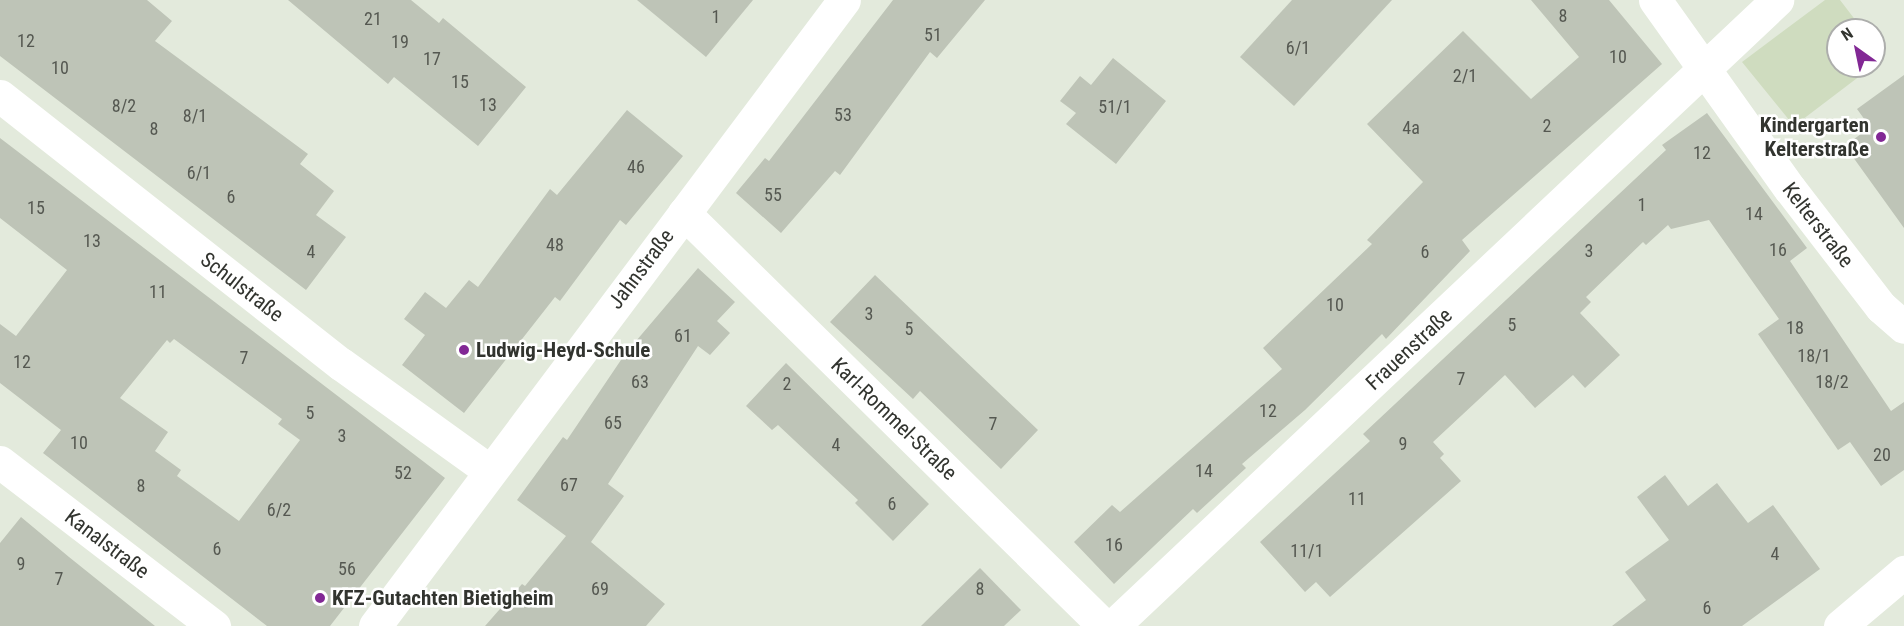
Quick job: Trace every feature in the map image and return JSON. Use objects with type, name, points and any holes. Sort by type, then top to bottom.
[{"type":"street","name":"Jahnstraße","points":[[375,626],[844,0]]},
{"type":"street","name":"Kelterstraße","points":[[1655,0],[1702,70],[1881,307],[1904,327]]},
{"type":"street","name":"Frauenstraße","points":[[1113,626],[1777,0]]},
{"type":"street","name":"Schulstraße","points":[[0,96],[341,364],[490,471]]},
{"type":"street","name":"Karl-Rommel-Straße","points":[[684,213],[1104,626]]},
{"type":"street","name":"Kanalstraße","points":[[0,462],[214,626]]},
{"type":"street","points":[[1840,626],[1904,572]]},
{"type":"green space","points":[[1825,0],[1840,0],[1854,18],[1826,18],[1826,78],[1857,78],[1794,126],[1742,62]]},
{"type":"building","points":[[0,0],[147,0],[172,21],[155,41],[308,154],[300,164],[334,191],[316,215],[346,237],[306,290],[0,56]]},
{"type":"building","points":[[288,0],[411,0],[439,23],[443,18],[526,87],[478,146],[394,77],[388,84]]},
{"type":"building","points":[[637,0],[753,0],[706,57]]},
{"type":"building","points":[[893,0],[985,0],[937,58],[930,52],[840,175],[835,171],[781,233],[736,193],[765,158],[769,161]]},
{"type":"building","points":[[1292,0],[1392,0],[1294,106],[1240,57]]},
{"type":"building","points":[[1531,0],[1609,0],[1662,64],[1462,240],[1470,251],[1386,339],[1382,334],[1305,410],[1242,464],[1246,468],[1197,513],[1193,509],[1114,584],[1074,542],[1112,505],[1120,512],[1282,369],[1263,348],[1372,244],[1367,240],[1423,182],[1367,124],[1463,31],[1531,99],[1579,57]]},
{"type":"building","points":[[1113,58],[1166,101],[1116,164],[1066,124],[1076,113],[1060,101],[1080,76],[1091,85]]},
{"type":"building","name":"Kindergarten Kelterstraße","points":[[1904,75],[1904,228],[1845,146],[1870,127],[1857,109]]},
{"type":"building","points":[[627,110],[683,156],[626,225],[620,220],[560,301],[555,297],[464,413],[402,365],[425,335],[404,319],[425,292],[446,308],[469,280],[478,287],[550,189],[557,195]]},
{"type":"building","points":[[1707,113],[1807,248],[1790,261],[1891,411],[1904,402],[1904,470],[1881,486],[1850,442],[1838,450],[1758,334],[1779,319],[1709,220],[1671,229],[1668,225],[1646,245],[1643,242],[1586,297],[1591,302],[1580,313],[1620,355],[1585,388],[1573,375],[1535,408],[1505,375],[1433,442],[1444,454],[1440,458],[1461,481],[1330,597],[1316,582],[1305,592],[1260,542],[1370,441],[1363,434],[1666,150],[1662,145]]},
{"type":"building","points":[[0,138],[445,478],[330,626],[267,626],[43,453],[61,430],[0,383],[0,324],[16,336],[67,270],[0,218]],"holes":[[[174,339],[282,419],[278,424],[300,440],[239,521],[177,476],[181,470],[155,451],[168,432],[120,398],[167,340],[170,343]]]},
{"type":"building","points":[[698,268],[735,302],[717,321],[730,333],[710,355],[698,346],[608,484],[624,496],[591,542],[665,604],[646,626],[485,626],[522,584],[525,586],[566,536],[517,500],[563,437],[567,440],[625,354]]},
{"type":"building","points":[[875,275],[1038,430],[1001,469],[920,391],[913,399],[830,322]]},
{"type":"building","points":[[786,363],[929,504],[893,541],[855,503],[858,500],[778,425],[772,430],[746,406]]},
{"type":"building","points":[[1665,475],[1688,506],[1717,483],[1748,523],[1773,505],[1820,569],[1742,626],[1612,626],[1646,600],[1625,572],[1669,540],[1637,497]]},
{"type":"building","points":[[21,517],[155,626],[0,626],[0,543]]},
{"type":"building","points":[[980,568],[1021,610],[1004,626],[921,626]]},
{"type":"place","name":"Kindergarten Kelterstraße","points":[[1881,137]]},
{"type":"place","name":"Ludwig-Heyd-Schule","points":[[464,350]]},
{"type":"place","name":"KFZ-Gutachten Bietigheim","points":[[320,598]]}]
